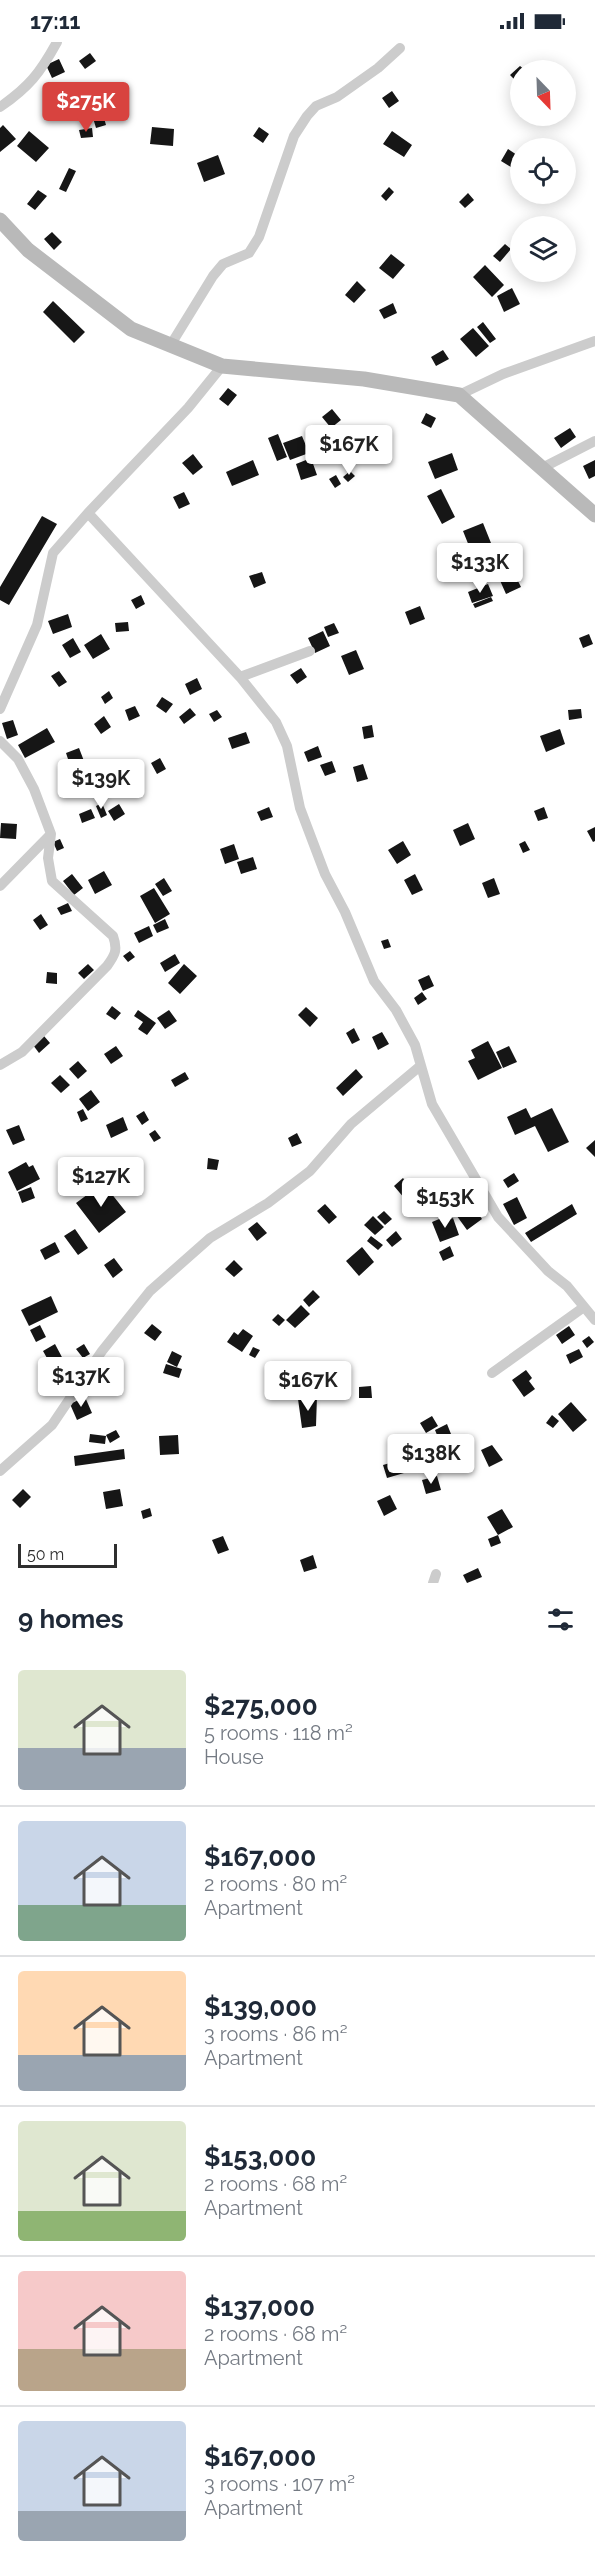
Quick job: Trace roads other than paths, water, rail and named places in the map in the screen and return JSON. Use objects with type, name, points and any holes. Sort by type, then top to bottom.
[{"type":"street","points":[[0,107],[31,84],[57,42]]},
{"type":"street","points":[[170,346],[213,276],[223,264],[249,253],[259,237],[294,136],[307,116],[316,106],[337,97],[378,68],[400,48]]},
{"type":"street","points":[[0,220],[28,250],[130,329],[222,366],[364,379],[459,395],[544,467],[595,515]]},
{"type":"street","points":[[459,395],[503,374],[595,341]]},
{"type":"street","points":[[0,709],[37,625],[53,553],[188,408],[222,366]]},
{"type":"street","points":[[544,467],[595,441]]},
{"type":"street","points":[[88,513],[240,677],[276,722],[287,746],[300,808],[325,874],[345,912],[374,981],[396,1010],[415,1045],[419,1067],[432,1104],[498,1217],[595,1320]]},
{"type":"street","points":[[240,677],[310,651]]},
{"type":"street","points":[[0,741],[18,759],[34,789],[51,834],[48,858],[52,881],[114,936],[117,947],[115,954],[28,1047],[0,1065]]},
{"type":"street","points":[[0,886],[51,834]]},
{"type":"street","points":[[0,1471],[52,1425],[96,1359],[150,1291],[210,1238],[268,1203],[310,1171],[351,1124],[419,1067]]},
{"type":"street","points":[[492,1372],[584,1307]]}]
